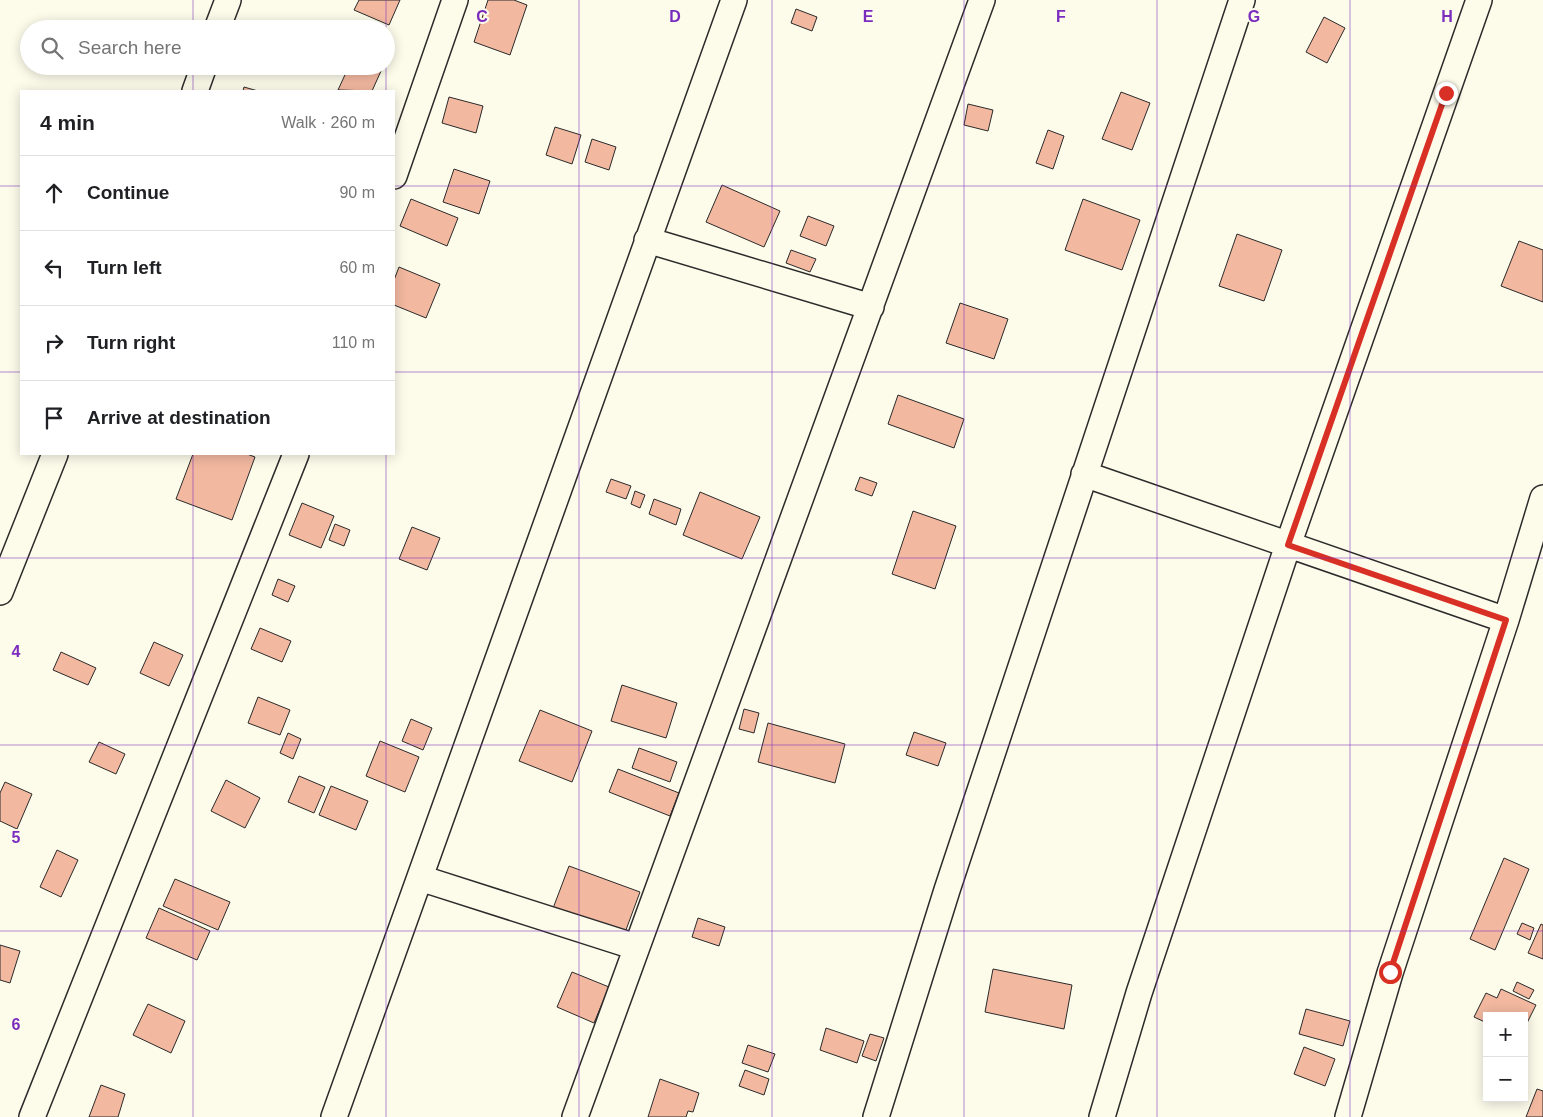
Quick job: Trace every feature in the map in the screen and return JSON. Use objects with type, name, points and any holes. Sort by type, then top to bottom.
[{"type":"street","points":[[220,20],[228,0]]},
{"type":"street","points":[[395,173],[455,0]]},
{"type":"street","points":[[334,1117],[734,0]]},
{"type":"street","points":[[575,1117],[982,0]]},
{"type":"street","points":[[876,1117],[947,890],[1242,0]]},
{"type":"street","points":[[1102,1117],[1139,993],[1288,545],[1479,0]]},
{"type":"street","points":[[194,90],[200,75]]},
{"type":"street","points":[[647,240],[871,308]]},
{"type":"street","points":[[0,592],[55,455]]},
{"type":"street","points":[[32,1117],[296,455]]},
{"type":"street","points":[[1084,474],[1506,620]]},
{"type":"street","points":[[1348,1117],[1390,972],[1506,620],[1543,498]]},
{"type":"street","points":[[420,878],[636,947]]},
{"type":"building","points":[[359,0],[400,0],[391,20],[377,20],[354,10]]},
{"type":"building","points":[[488,0],[514,0],[527,5],[510,55],[474,42]]},
{"type":"building","points":[[796,9],[817,17],[812,31],[791,23]]},
{"type":"building","points":[[1324,17],[1345,28],[1327,63],[1306,52]]},
{"type":"building","points":[[345,75],[379,75],[372,90],[338,90]]},
{"type":"building","points":[[244,87],[254,90],[243,90]]},
{"type":"building","points":[[1121,92],[1150,103],[1132,150],[1102,139]]},
{"type":"building","points":[[449,97],[483,106],[476,133],[442,123]]},
{"type":"building","points":[[968,104],[993,110],[988,131],[964,125]]},
{"type":"building","points":[[555,127],[581,135],[572,164],[546,155]]},
{"type":"building","points":[[1048,130],[1064,136],[1053,169],[1036,163]]},
{"type":"building","points":[[592,139],[616,147],[609,170],[585,162]]},
{"type":"building","points":[[454,169],[490,181],[479,214],[443,202]]},
{"type":"building","points":[[722,185],[780,211],[764,247],[706,222]]},
{"type":"building","points":[[411,199],[458,218],[447,246],[400,226]]},
{"type":"building","points":[[1083,199],[1140,220],[1122,270],[1065,250]]},
{"type":"building","points":[[808,216],[834,226],[826,246],[800,236]]},
{"type":"building","points":[[1237,234],[1282,250],[1264,301],[1219,286]]},
{"type":"building","points":[[1519,241],[1543,250],[1543,302],[1501,286]]},
{"type":"building","points":[[791,250],[816,259],[810,272],[786,263]]},
{"type":"building","points":[[399,267],[440,284],[426,318],[395,305],[395,277]]},
{"type":"building","points":[[960,303],[1008,319],[994,359],[946,343]]},
{"type":"building","points":[[898,395],[964,419],[954,448],[888,424]]},
{"type":"building","points":[[193,455],[250,455],[255,457],[232,520],[176,499]]},
{"type":"building","points":[[860,477],[877,483],[872,496],[855,490]]},
{"type":"building","points":[[611,479],[631,486],[626,499],[606,492]]},
{"type":"building","points":[[635,491],[645,495],[640,508],[631,504]]},
{"type":"building","points":[[700,492],[760,517],[742,559],[683,535]]},
{"type":"building","points":[[654,499],[681,509],[676,525],[649,514]]},
{"type":"building","points":[[302,503],[334,516],[321,548],[289,535]]},
{"type":"building","points":[[913,511],[956,526],[935,589],[892,574]]},
{"type":"building","points":[[335,524],[350,530],[344,546],[329,540]]},
{"type":"building","points":[[412,527],[440,538],[427,570],[399,559]]},
{"type":"building","points":[[278,579],[295,586],[288,602],[272,595]]},
{"type":"building","points":[[260,628],[291,641],[282,662],[251,649]]},
{"type":"building","points":[[154,642],[183,655],[169,686],[140,673]]},
{"type":"building","points":[[61,652],[96,668],[88,685],[53,670]]},
{"type":"building","points":[[622,685],[677,703],[666,738],[611,721]]},
{"type":"building","points":[[258,697],[290,710],[280,735],[248,723]]},
{"type":"building","points":[[744,709],[759,713],[754,733],[739,729]]},
{"type":"building","points":[[540,710],[592,731],[572,782],[519,761]]},
{"type":"building","points":[[411,719],[432,728],[423,750],[402,741]]},
{"type":"building","points":[[768,723],[845,744],[835,783],[758,762]]},
{"type":"building","points":[[914,732],[946,743],[938,766],[906,755]]},
{"type":"building","points":[[288,733],[301,739],[293,759],[280,753]]},
{"type":"building","points":[[380,741],[419,757],[405,792],[366,776]]},
{"type":"building","points":[[99,742],[125,754],[116,774],[89,762]]},
{"type":"building","points":[[639,748],[677,762],[670,782],[632,768]]},
{"type":"building","points":[[618,769],[679,793],[670,816],[609,792]]},
{"type":"building","points":[[299,776],[325,787],[314,813],[288,802]]},
{"type":"building","points":[[226,780],[260,798],[245,828],[211,811]]},
{"type":"building","points":[[5,782],[32,794],[17,829],[0,821],[0,793]]},
{"type":"building","points":[[331,786],[368,801],[356,830],[319,815]]},
{"type":"building","points":[[57,850],[78,860],[61,897],[40,887]]},
{"type":"building","points":[[1504,858],[1529,869],[1495,950],[1470,939]]},
{"type":"building","points":[[569,866],[640,892],[623,938],[552,911]]},
{"type":"building","points":[[175,879],[230,902],[218,930],[163,906]]},
{"type":"building","points":[[159,908],[210,931],[197,960],[146,938]]},
{"type":"building","points":[[698,918],[725,927],[719,946],[692,937]]},
{"type":"building","points":[[1522,923],[1534,928],[1530,940],[1517,934]]},
{"type":"building","points":[[1541,924],[1543,925],[1543,959],[1528,953]]},
{"type":"building","points":[[0,945],[20,951],[10,983],[0,980]]},
{"type":"building","points":[[993,969],[1072,985],[1064,1029],[985,1012]]},
{"type":"building","points":[[572,972],[609,987],[594,1023],[557,1007]]},
{"type":"building","points":[[1517,982],[1534,990],[1529,999],[1513,991]]},
{"type":"building","points":[[1501,989],[1536,1005],[1528,1021],[1528,1012],[1483,1012],[1483,1021],[1474,1017],[1486,993],[1497,998]]},
{"type":"building","points":[[148,1004],[185,1021],[171,1053],[133,1035]]},
{"type":"building","points":[[1306,1009],[1350,1021],[1343,1046],[1299,1034]]},
{"type":"building","points":[[826,1028],[864,1041],[857,1063],[820,1050]]},
{"type":"building","points":[[870,1034],[884,1038],[876,1061],[862,1056]]},
{"type":"building","points":[[748,1045],[775,1054],[768,1072],[742,1063]]},
{"type":"building","points":[[1304,1047],[1335,1059],[1325,1086],[1294,1074]]},
{"type":"building","points":[[745,1070],[769,1079],[764,1095],[739,1086]]},
{"type":"building","points":[[660,1079],[699,1093],[693,1112],[688,1111],[686,1117],[648,1117]]},
{"type":"building","points":[[101,1085],[125,1094],[118,1117],[89,1117]]},
{"type":"building","points":[[1537,1089],[1543,1091],[1543,1117],[1526,1117]]},
{"type":"route","points":[[1390,972],[1506,620],[1288,545],[1446,93]]}]
